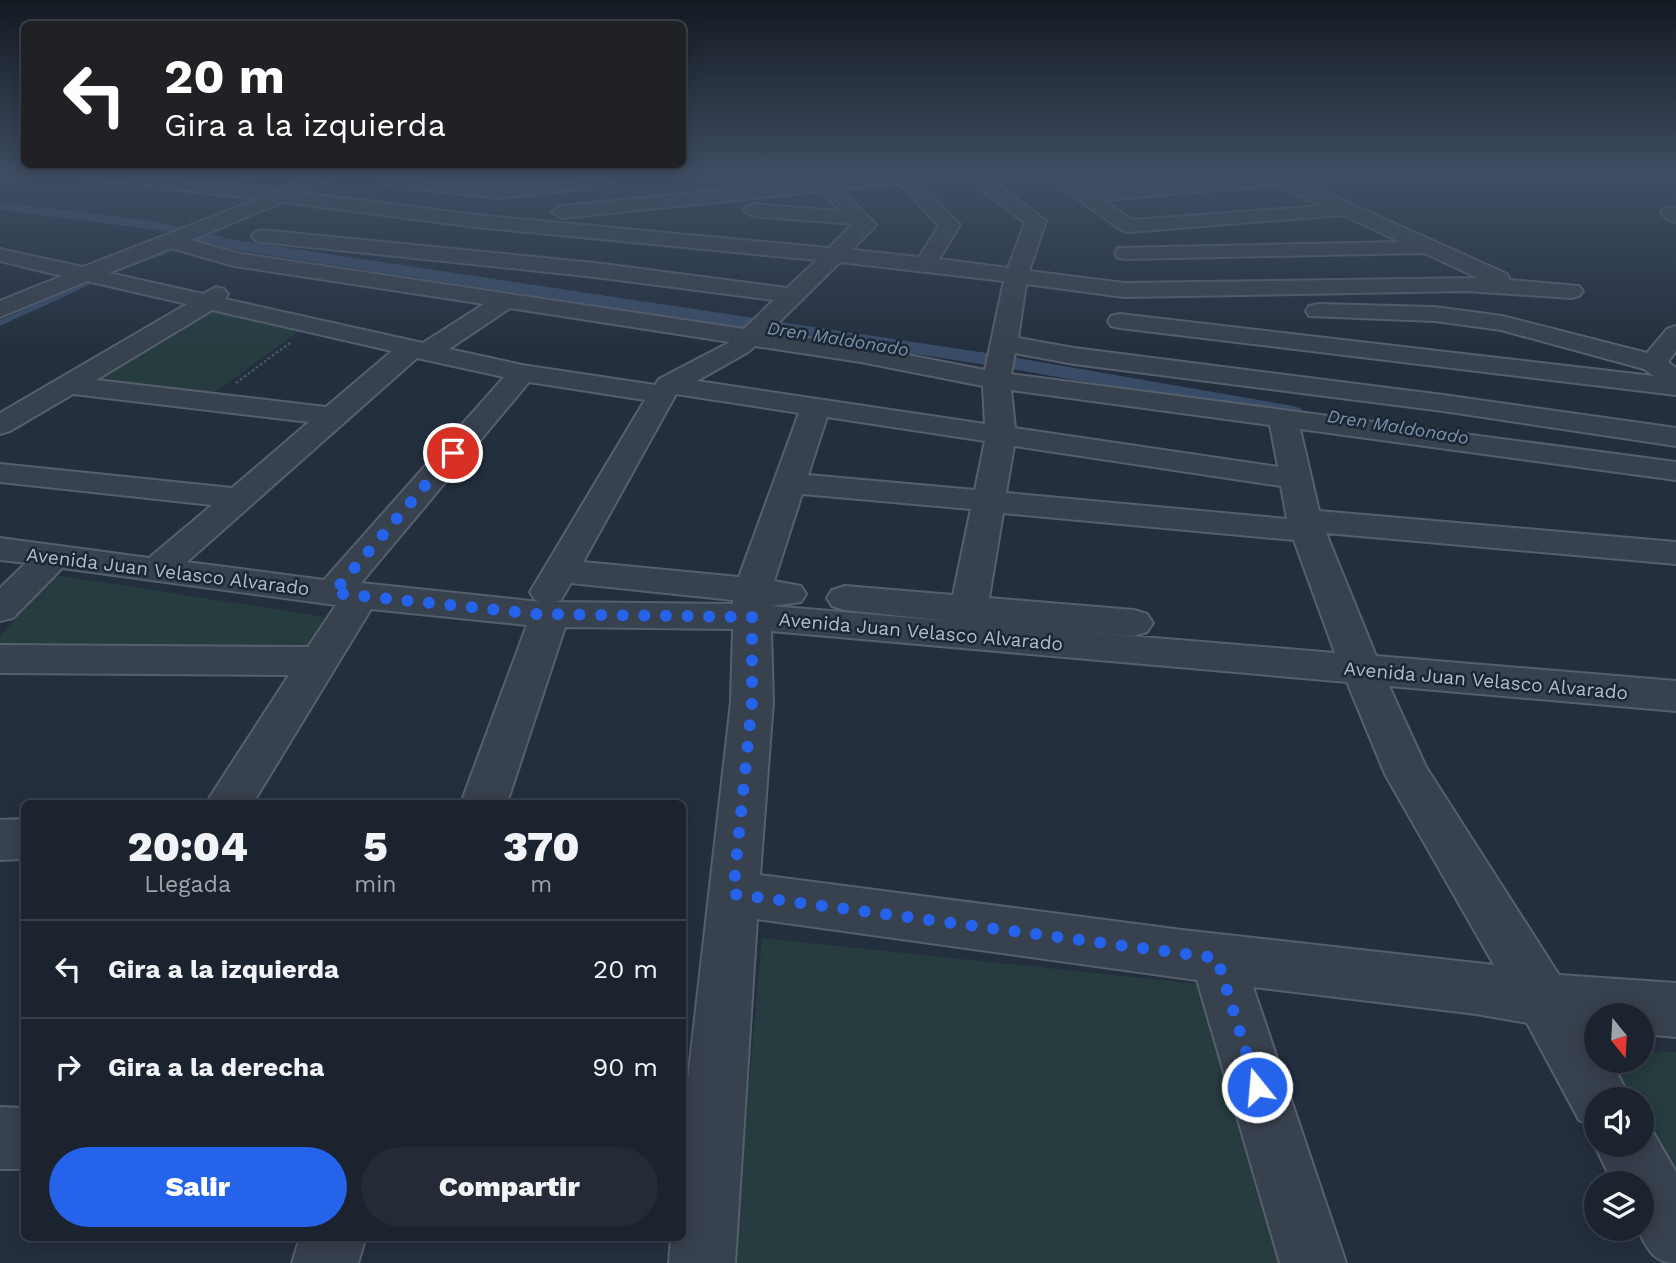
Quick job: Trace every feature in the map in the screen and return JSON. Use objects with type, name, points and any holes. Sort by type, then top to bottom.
[{"type":"street","points":[[0,310],[81,273],[195,233]]},
{"type":"street","points":[[248,248],[257,233]]},
{"type":"street","points":[[0,425],[207,303],[217,291],[225,268],[248,248],[273,233]]},
{"type":"street","points":[[609,233],[925,264],[1016,276],[1123,303],[1370,352],[1668,373]]},
{"type":"street","points":[[485,800],[559,571],[665,389],[695,373],[760,329],[859,233]]},
{"type":"street","points":[[925,264],[945,233]]},
{"type":"street","points":[[968,621],[1001,434],[996,380],[1016,276],[1032,233]]},
{"type":"street","points":[[1117,361],[1127,233]]},
{"type":"street","points":[[1394,233],[1512,286]]},
{"type":"street","points":[[618,273],[656,237]]},
{"type":"street","points":[[173,242],[618,273],[793,296]]},
{"type":"street","points":[[248,248],[503,302],[760,329],[861,354],[996,380],[1676,471]]},
{"type":"street","points":[[1126,253],[1429,248]]},
{"type":"street","points":[[1296,252],[1362,311],[1380,394]]},
{"type":"street","points":[[0,256],[522,373],[816,406],[1296,479]]},
{"type":"street","points":[[59,310],[118,282]]},
{"type":"street","points":[[1123,303],[1334,285],[1512,286],[1568,294],[1533,330]]},
{"type":"street","points":[[158,569],[330,416],[418,351],[503,302]]},
{"type":"street","points":[[1123,303],[1242,312]]},
{"type":"street","points":[[1294,312],[1435,314],[1502,323],[1533,330],[1668,373]]},
{"type":"street","points":[[1668,373],[1676,334]]},
{"type":"street","points":[[1004,343],[1117,361],[1380,394],[1676,437]]},
{"type":"street","points":[[231,800],[318,660],[347,594],[522,373]]},
{"type":"street","points":[[68,385],[330,416]]},
{"type":"street","points":[[702,1263],[752,702],[752,604],[816,406]]},
{"type":"street","points":[[1283,417],[1307,525],[1356,656],[1407,774],[1544,1000],[1593,1087]]},
{"type":"street","points":[[0,473],[239,498]]},
{"type":"street","points":[[790,483],[1676,553]]},
{"type":"street","name":"Avenida Juan Velasco Alvarado","points":[[0,549],[347,594],[543,614],[752,604],[1356,656],[1676,696]]},
{"type":"street","points":[[0,609],[52,556]]},
{"type":"street","points":[[559,571],[752,604]]},
{"type":"street","points":[[1356,656],[1676,673]]},
{"type":"street","points":[[0,659],[318,660]]},
{"type":"street","points":[[0,840],[21,839]]},
{"type":"street","points":[[733,894],[1217,958],[1476,988],[1544,1000],[1676,1010]]},
{"type":"street","points":[[1217,958],[1312,1263]]},
{"type":"street","points":[[1632,1157],[1676,1234]]},
{"type":"street","points":[[325,1263],[332,1241]]},
{"type":"path","points":[[210,402],[312,327]]},
{"type":"green space","points":[[211,310],[304,328],[209,396],[84,383]]},
{"type":"green space","points":[[56,575],[332,618],[310,649],[0,650],[0,636]]},
{"type":"green space","points":[[762,938],[1208,985],[1285,1263],[733,1263]]},
{"type":"green space","points":[[1676,1052],[1676,1173],[1654,1135],[1654,1087],[1625,1087],[1617,1073],[1654,1073],[1654,1053]]},
{"type":"waterway","name":"Dren Maldonado","points":[[187,233],[235,245],[1000,361],[1293,412]]},
{"type":"waterway","points":[[108,273],[206,236]]},
{"type":"waterway","points":[[60,296],[92,281]]},
{"type":"waterway","points":[[0,323],[64,294]]},
{"type":"route","points":[[453,453],[333,593],[537,614],[752,617],[752,702],[733,894],[1217,958],[1257,1087]]}]
